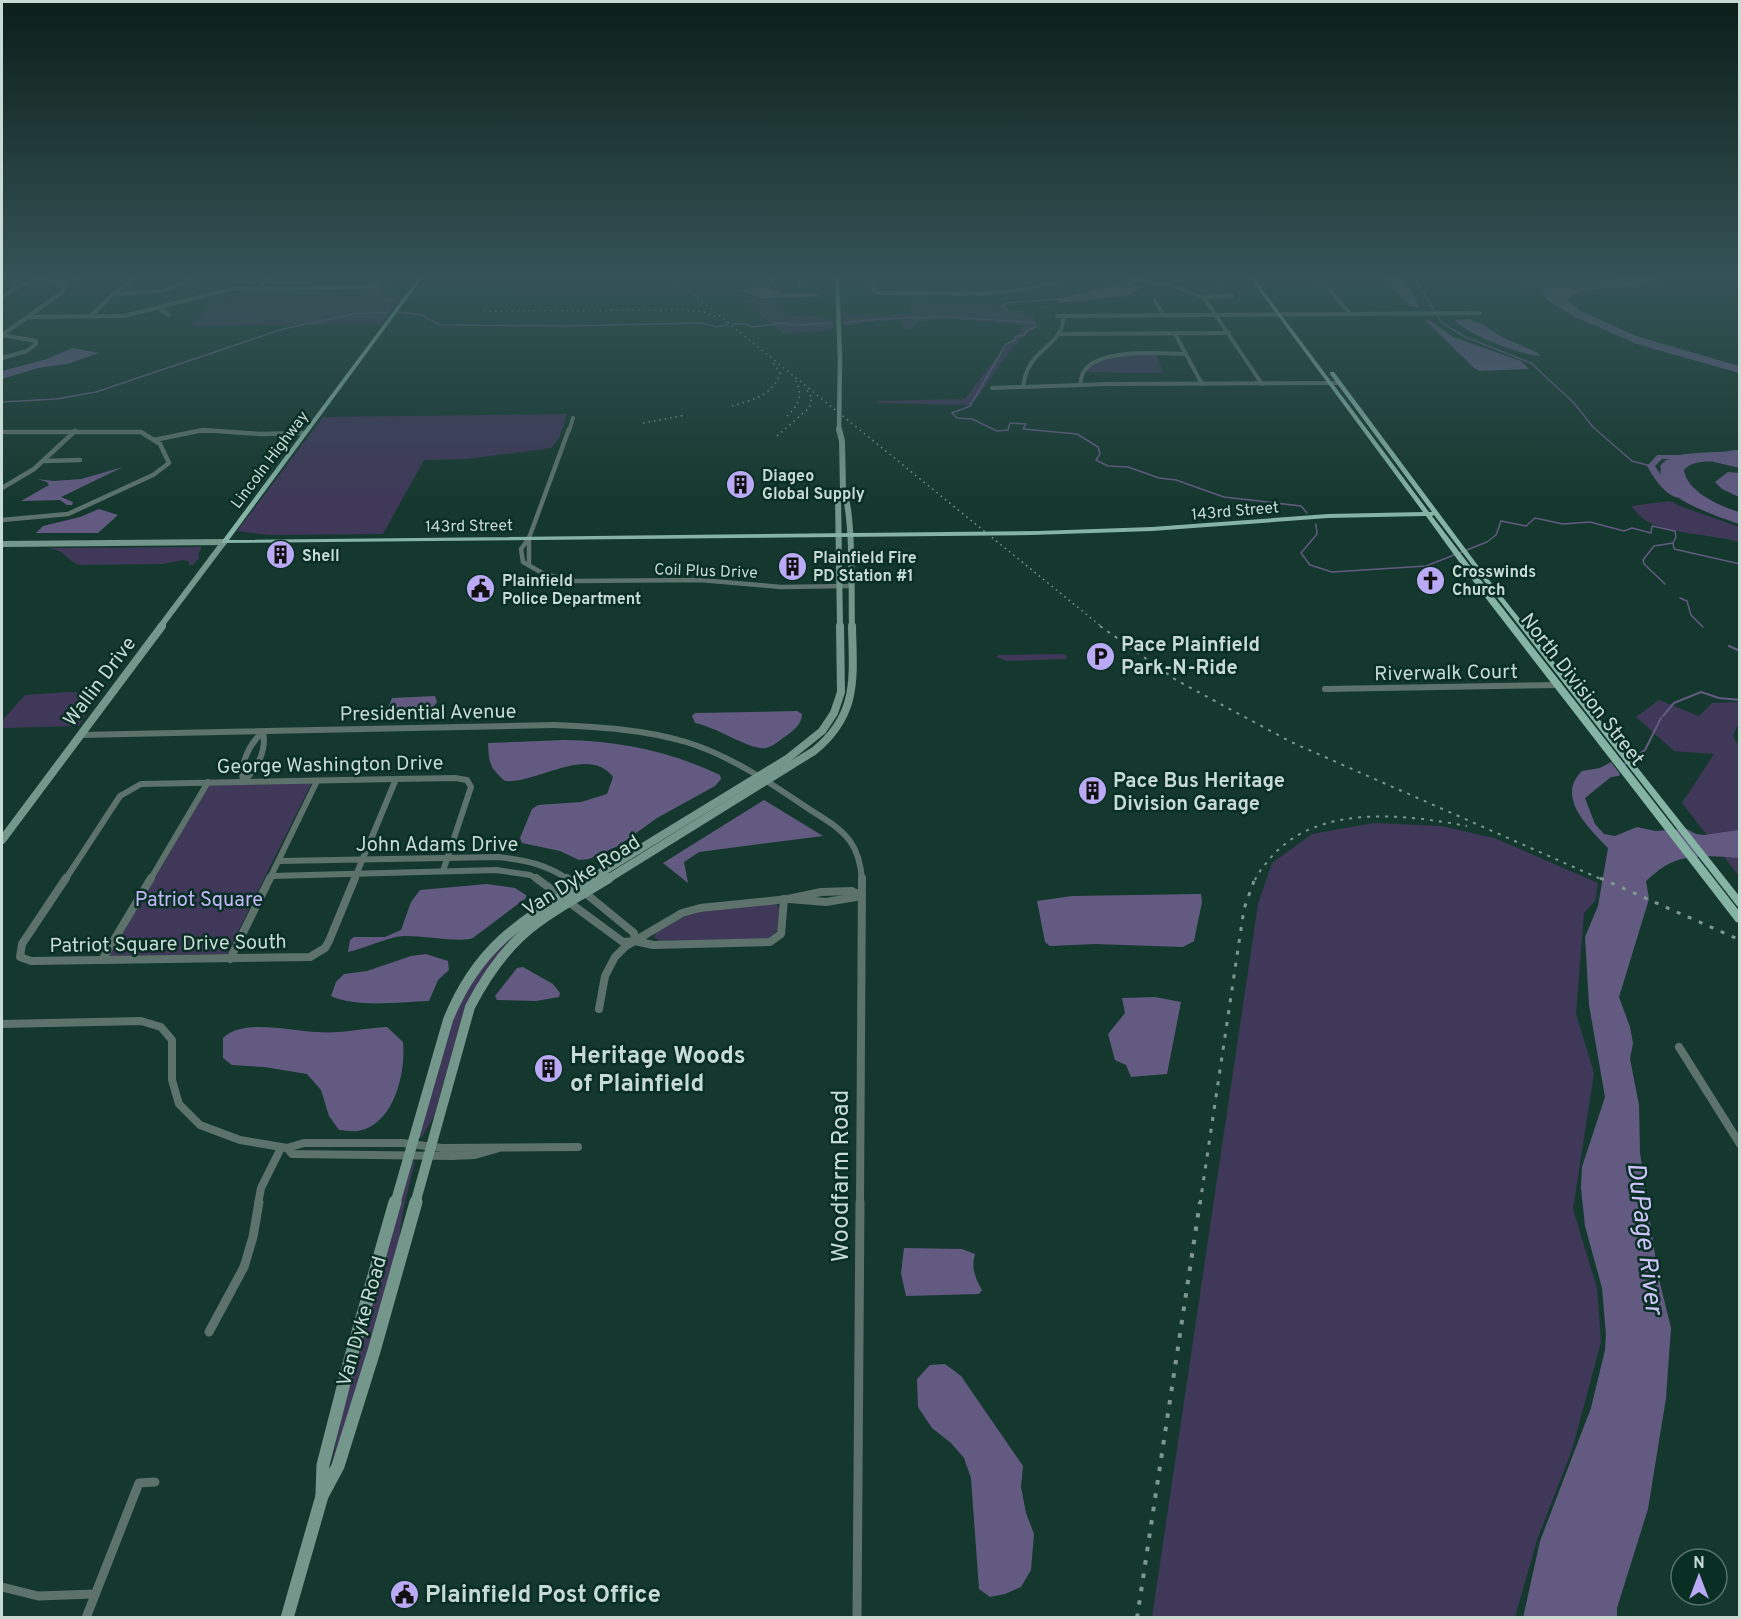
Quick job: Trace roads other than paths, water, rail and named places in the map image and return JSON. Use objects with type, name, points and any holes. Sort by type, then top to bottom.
[{"type":"main road","name":"Lincoln Highway","points":[[224,542],[365,353]]},
{"type":"main road","name":"North Division Street","points":[[1310,353],[1436,514],[1456,547]]},
{"type":"main road","name":"North Division Street","points":[[1315,353],[1426,514],[1494,590],[1568,685],[1609,745]]},
{"type":"main road","name":"143rd Street","points":[[224,542],[1143,530],[1328,516],[1436,514]]},
{"type":"main road","name":"North Division Street","points":[[1463,556],[1484,590],[1556,685],[1629,770],[1665,817],[1697,865],[1740,920]]},
{"type":"main road","points":[[1484,590],[1494,590]]},
{"type":"main road","name":"North Division Street","points":[[1665,817],[1740,904]]},
{"type":"street","points":[[2,358],[21,353]]},
{"type":"street","name":"Van Dyke Road","points":[[322,1496],[322,1465],[350,1360],[448,1020],[468,979],[501,938],[523,921],[567,899],[586,894],[822,746],[836,732],[848,714],[853,693],[849,534],[846,495],[843,490],[842,441],[839,433],[838,411],[839,353]]},
{"type":"street","points":[[1023,387],[1025,371],[1032,359],[1039,353]]},
{"type":"street","points":[[1242,353],[1262,384]]},
{"type":"street","points":[[1080,385],[1084,369],[1105,358],[1126,354],[1185,354],[1202,384]]},
{"type":"street","points":[[992,388],[1335,383]]},
{"type":"street","name":"Coil Plus Drive","points":[[573,418],[529,538],[523,544],[521,555],[523,562],[529,563],[544,574],[575,581],[718,580],[781,587],[850,586]]},
{"type":"street","points":[[154,440],[203,430],[259,433],[305,432]]},
{"type":"street","points":[[2,488],[27,474],[75,431]]},
{"type":"street","points":[[2,432],[133,431],[147,434],[154,440],[167,453],[169,463],[153,475],[68,514],[2,520]]},
{"type":"street","points":[[43,461],[80,460]]},
{"type":"street","name":"Van Dyke Road","points":[[287,1617],[322,1496],[338,1466],[367,1372],[470,1007],[479,988],[495,964],[517,940],[567,899],[577,887],[810,742],[825,727],[837,708],[840,692],[838,496],[843,490]]},
{"type":"street","name":"143rd Street","points":[[2,544],[224,542]]},
{"type":"street","name":"Wallin Drive","points":[[2,840],[224,542]]},
{"type":"street","name":"Riverwalk Court","points":[[1325,689],[1568,685]]},
{"type":"street","name":"Presidential Avenue","points":[[80,735],[471,727],[616,729],[686,742],[728,760],[765,782]]},
{"type":"street","points":[[263,732],[265,738],[259,765],[254,774],[243,782],[240,774],[248,750],[253,739],[263,732]]},
{"type":"street","name":"George Washington Drive","points":[[20,957],[22,944],[120,796],[132,787],[148,783],[455,778],[470,783],[471,787],[443,871]]},
{"type":"street","points":[[357,873],[396,779]]},
{"type":"street","points":[[230,959],[318,781]]},
{"type":"street","points":[[102,960],[208,782]]},
{"type":"street","name":"Woodfarm Road","points":[[765,782],[839,829],[849,839],[860,858],[862,896],[857,1617]]},
{"type":"street","name":"John Adams Drive","points":[[279,861],[447,858],[527,860],[547,866],[577,887],[634,933],[634,941]]},
{"type":"street","name":"John Adams Drive","points":[[272,876],[496,870],[522,874],[542,881],[623,942],[634,941],[661,945],[770,942],[781,934],[786,899]]},
{"type":"street","name":"Patriot Square Drive South","points":[[20,957],[31,961],[302,959],[317,954],[330,941],[357,873]]},
{"type":"street","points":[[599,1009],[609,965],[619,952],[676,916],[693,909],[786,899],[798,902],[852,900],[862,896]]},
{"type":"street","points":[[2,1024],[141,1021],[153,1023],[168,1033],[172,1040],[172,1080],[177,1101],[190,1116],[214,1132],[240,1140],[284,1148],[292,1154],[410,1149],[483,1154],[499,1148],[578,1147]]},
{"type":"street","points":[[1679,1047],[1740,1144]]},
{"type":"street","points":[[209,1332],[244,1267],[253,1237],[261,1188],[284,1148]]},
{"type":"street","points":[[86,1617],[139,1483],[155,1482]]},
{"type":"street","points":[[2,1587],[38,1596],[95,1594]]},
{"type":"water","points":[[62,353],[99,353],[67,364],[38,368],[2,379],[2,371],[47,359]]},
{"type":"water","points":[[1458,353],[1497,353],[1521,361],[1529,369],[1480,371]]},
{"type":"water","points":[[1523,353],[1537,353],[1540,356]]},
{"type":"water","points":[[1667,353],[1693,353],[1739,366],[1739,373]]},
{"type":"water","points":[[1739,450],[1739,465],[1703,462],[1684,470],[1686,478],[1698,491],[1714,502],[1739,512],[1739,524],[1684,501],[1666,487],[1661,479],[1660,466],[1666,460],[1684,454]]},
{"type":"water","points":[[123,467],[61,497],[73,502],[72,505],[67,505],[60,500],[21,501],[49,485],[37,479],[54,481],[81,479]]},
{"type":"water","points":[[1728,472],[1739,473],[1739,497],[1722,489],[1715,482]]},
{"type":"water","points":[[99,509],[118,515],[98,533],[36,533],[43,526],[80,517]]},
{"type":"water","points":[[435,696],[437,702],[428,713],[386,713],[392,698]]},
{"type":"water","points":[[797,711],[802,714],[797,726],[777,743],[766,748],[751,746],[695,723],[692,716],[695,713]]},
{"type":"water","points":[[564,740],[625,745],[644,749],[701,767],[720,775],[721,779],[715,786],[657,818],[618,846],[589,859],[579,860],[560,851],[522,843],[520,838],[532,809],[538,805],[581,802],[607,794],[613,777],[603,768],[590,764],[505,781],[493,768],[489,755],[488,743]]},
{"type":"water","points":[[1611,762],[1620,774],[1619,776],[1611,777],[1585,798],[1595,824],[1604,834],[1615,836],[1637,827],[1655,831],[1687,829],[1704,835],[1739,830],[1739,858],[1701,856],[1682,859],[1665,866],[1646,881],[1649,899],[1619,997],[1633,1043],[1630,1059],[1639,1105],[1640,1153],[1658,1275],[1671,1328],[1666,1398],[1648,1509],[1617,1608],[1617,1617],[1523,1618],[1540,1541],[1591,1408],[1605,1350],[1602,1288],[1585,1226],[1581,1188],[1582,1167],[1605,1097],[1589,1005],[1585,937],[1598,906],[1608,848],[1584,822],[1573,802],[1572,791],[1582,771],[1600,768]]},
{"type":"water","points":[[764,800],[823,836],[699,852],[684,862],[688,883],[663,863]]},
{"type":"water","points":[[487,884],[515,888],[526,895],[526,898],[473,938],[460,940],[403,936],[348,952],[350,940],[354,937],[385,937],[401,930],[411,902],[420,890]]},
{"type":"water","points":[[1201,894],[1202,902],[1194,941],[1183,947],[1095,944],[1050,946],[1045,942],[1037,901],[1072,896]]},
{"type":"water","points":[[426,954],[448,961],[449,970],[438,980],[429,1001],[365,1003],[341,1000],[331,996],[336,982],[344,974],[367,971],[411,956]]},
{"type":"water","points":[[523,967],[553,984],[560,993],[559,997],[536,1001],[497,1000],[495,996],[517,968]]},
{"type":"water","points":[[1155,997],[1181,1002],[1167,1074],[1131,1077],[1126,1065],[1115,1060],[1108,1034],[1125,1013],[1122,998]]},
{"type":"water","points":[[268,1027],[343,1032],[387,1027],[403,1042],[400,1082],[389,1108],[381,1119],[370,1127],[358,1131],[339,1130],[329,1116],[321,1090],[307,1074],[264,1067],[232,1065],[223,1058],[223,1038],[242,1028]]},
{"type":"water","points":[[904,1248],[962,1249],[975,1254],[974,1272],[982,1290],[979,1294],[906,1296],[901,1273]]},
{"type":"water","points":[[945,1364],[961,1376],[1023,1466],[1021,1487],[1026,1513],[1034,1534],[1031,1570],[1021,1587],[1005,1594],[990,1597],[979,1589],[971,1478],[964,1458],[951,1443],[932,1428],[918,1407],[917,1379],[930,1365]]},
{"type":"waterway","points":[[2,402],[56,399],[96,392],[213,353]]},
{"type":"waterway","points":[[1001,353],[970,406],[952,413],[957,418],[972,419],[997,431],[1008,430],[1010,423],[1026,424],[1023,429],[1077,434],[1098,447],[1100,454],[1096,460],[1108,466],[1128,467],[1159,478],[1176,480],[1224,497],[1301,506],[1307,513]]},
{"type":"waterway","points":[[1505,353],[1531,363],[1574,403],[1593,427],[1632,461],[1651,466]]},
{"type":"waterway","name":"DuPage River","points":[[1681,496],[1663,485],[1651,466],[1660,457],[1694,457]]},
{"type":"waterway","name":"DuPage River","points":[[1717,460],[1740,466]]},
{"type":"waterway","points":[[1316,524],[1317,534],[1301,553],[1310,565],[1332,572],[1426,566],[1487,542],[1496,535],[1501,521],[1526,526],[1535,518],[1563,524],[1590,522],[1624,531],[1632,528],[1651,533],[1652,526],[1675,531],[1676,537],[1673,543]]},
{"type":"waterway","points":[[1665,584],[1644,564],[1643,560],[1654,546],[1673,543]]},
{"type":"waterway","points":[[1673,543],[1674,549],[1740,564]]},
{"type":"waterway","points":[[1680,598],[1687,601],[1691,615],[1703,627]]},
{"type":"waterway","points":[[1729,646],[1740,651]]},
{"type":"waterway","points":[[1663,716],[1674,703],[1701,692],[1719,698],[1740,700]]},
{"type":"waterway","points":[[1623,765],[1645,750],[1661,718]]},
{"type":"railway","points":[[765,353],[1102,627]]},
{"type":"railway","points":[[732,406],[761,396],[773,387],[780,373],[773,362]]},
{"type":"railway","points":[[787,416],[799,400],[796,381]]},
{"type":"railway","points":[[777,436],[809,408],[812,398],[805,387]]},
{"type":"railway","points":[[643,423],[686,415]]},
{"type":"railway","points":[[1100,626],[1176,680],[1291,742],[1603,880]]},
{"type":"railway","points":[[1255,880],[1268,861],[1287,842],[1310,829],[1334,821],[1361,817],[1415,818],[1467,826]]},
{"type":"railway","points":[[1200,1204],[1244,909],[1255,878]]},
{"type":"railway","points":[[1600,878],[1740,940]]},
{"type":"railway","points":[[1137,1618],[1200,1202]]},
{"type":"place","name":"Diageo Global Supply","points":[[741,484]]},
{"type":"place","name":"Shell","points":[[281,555]]},
{"type":"place","name":"Plainfield Fire PD Station #1","points":[[792,566]]},
{"type":"place","name":"Crosswinds Church","points":[[1431,580]]},
{"type":"place","name":"Plainfield Police Department","points":[[481,589]]},
{"type":"place","name":"Pace Plainfield Park-N-Ride","points":[[1100,656]]},
{"type":"place","name":"Pace Bus Heritage Division Garage","points":[[1092,791]]},
{"type":"place","name":"Heritage Woods of Plainfield","points":[[549,1069]]},
{"type":"place","name":"Plainfield Post Office","points":[[404,1594]]},
{"type":"park label","name":"Patriot Square","points":[[199,899]]}]
